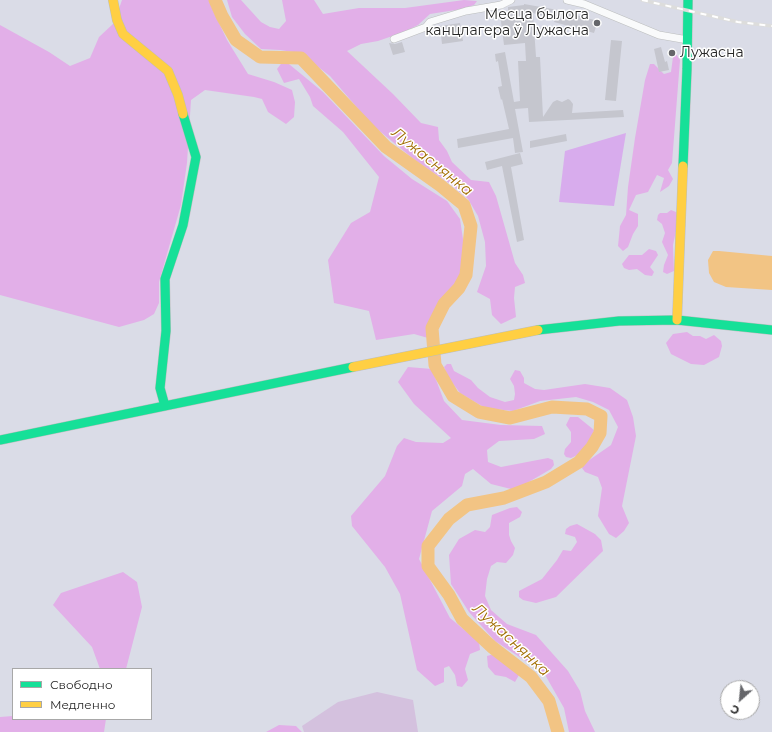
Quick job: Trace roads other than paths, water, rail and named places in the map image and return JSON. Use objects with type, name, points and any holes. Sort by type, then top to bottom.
[{"type":"main road","points":[[113,0],[116,20],[123,34],[168,71],[178,95],[196,157],[192,183],[182,225],[165,280],[166,331],[160,388],[165,406]]},
{"type":"main road","points":[[677,320],[688,40],[688,0]]},
{"type":"main road","points":[[0,440],[543,328],[619,320],[677,320],[772,330]]},
{"type":"street","points":[[394,39],[426,27],[430,22],[466,11],[501,4],[511,0]]},
{"type":"street","points":[[567,0],[584,4],[659,35],[688,40]]},
{"type":"waterway","name":"Лужаснянка","points":[[215,0],[222,16],[236,40],[260,57],[301,58],[386,147],[441,186],[464,205],[471,226],[466,275],[459,288],[444,304],[432,328],[435,365],[453,396],[479,412],[510,418],[552,407],[587,409],[601,416],[600,433],[592,447],[579,462],[546,482],[504,498],[467,505],[449,519],[428,546],[428,566],[449,595],[462,619],[492,647],[531,677],[549,701],[558,732]]},
{"type":"railway","points":[[642,0],[738,22],[772,26]]},
{"type":"place","name":"Месца былога канцлагера ў Лужасна","points":[[597,23]]},
{"type":"place","name":"Лужасна","points":[[672,53]]}]
